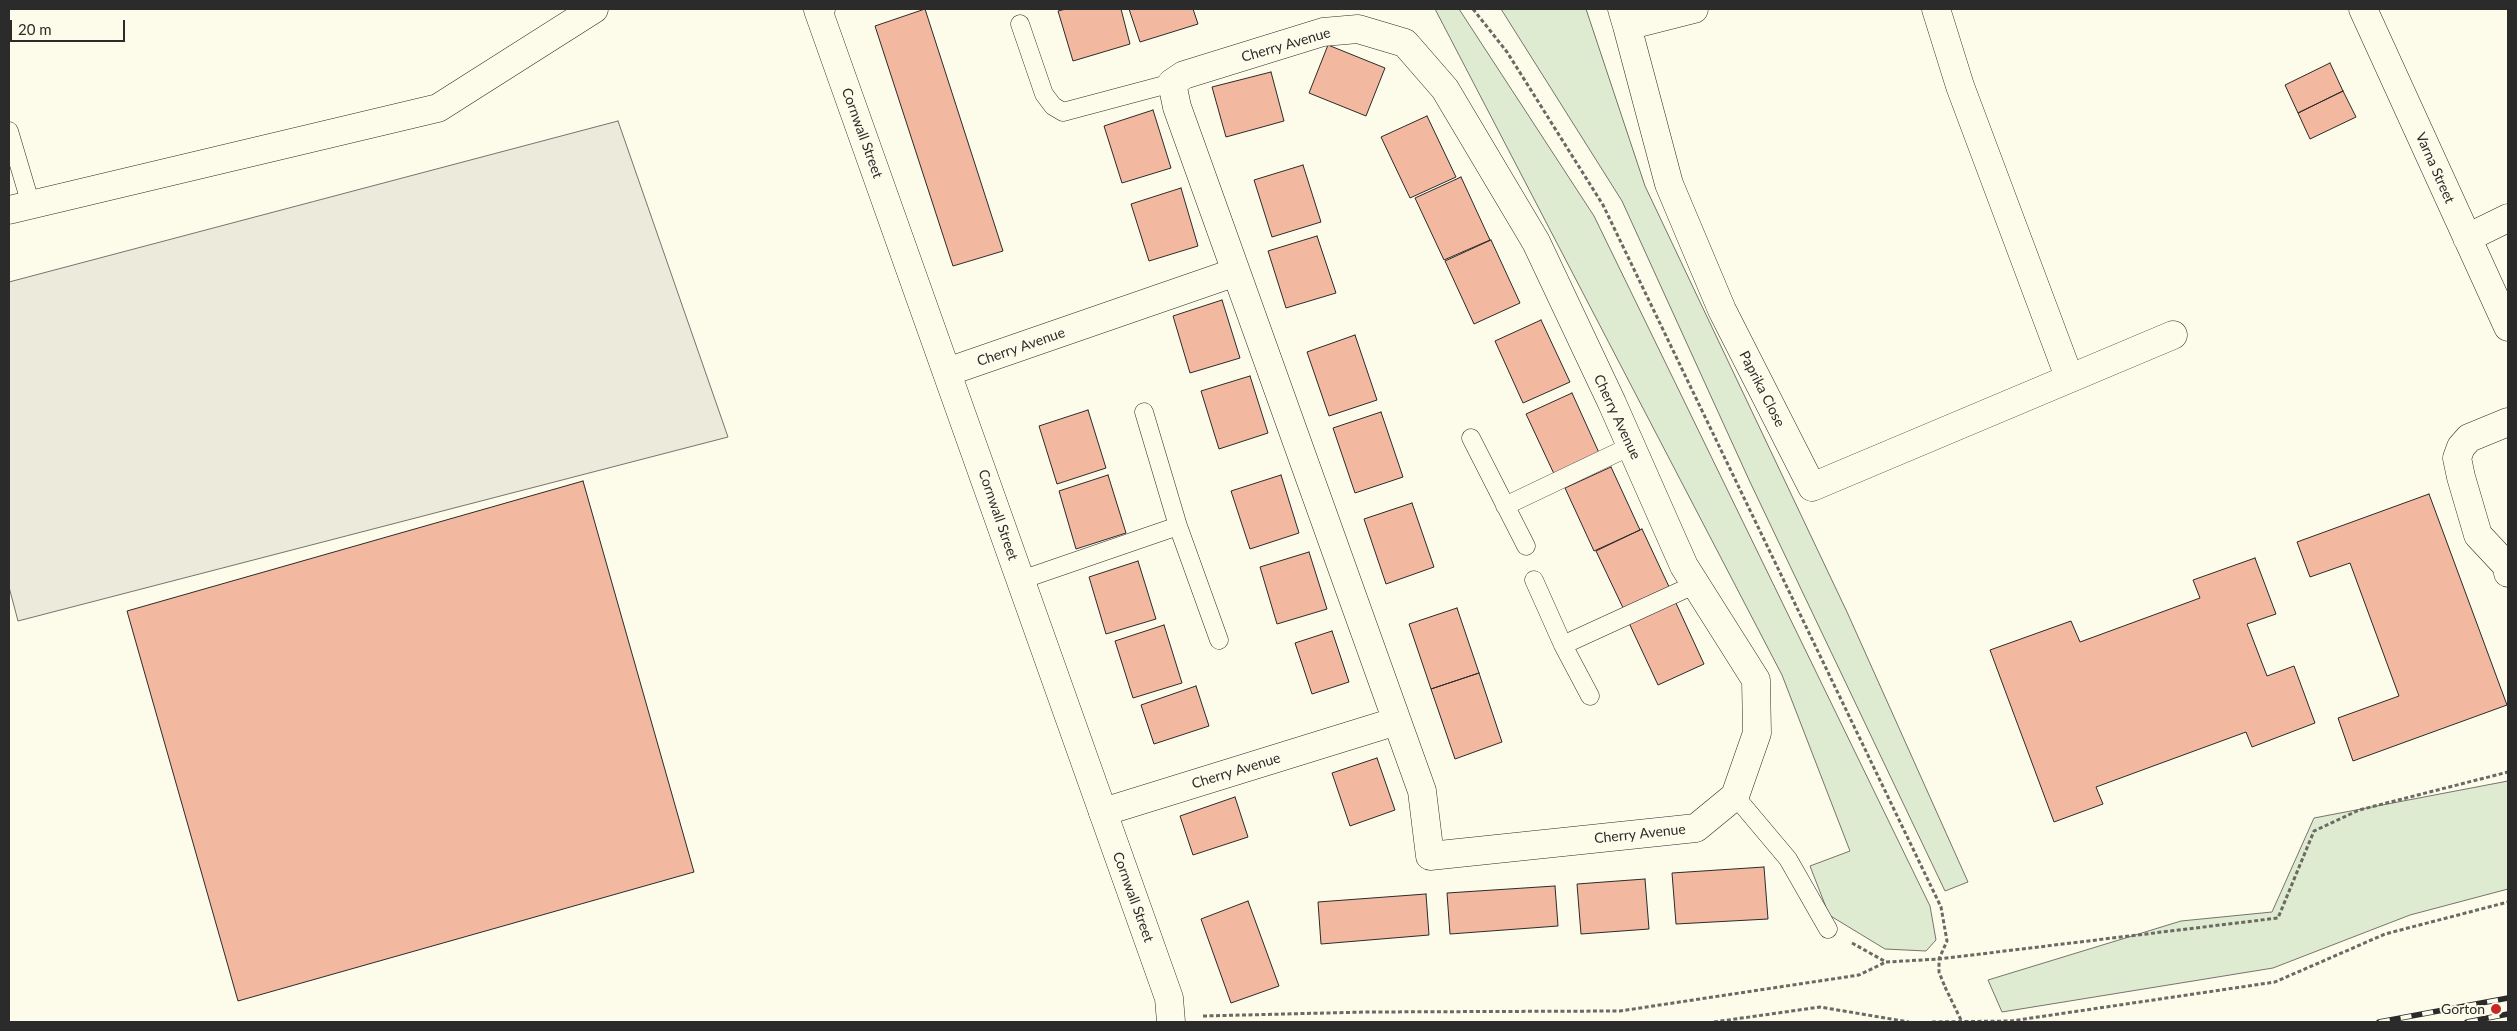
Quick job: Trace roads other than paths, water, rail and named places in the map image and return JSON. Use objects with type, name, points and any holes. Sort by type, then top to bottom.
[{"type":"street","points":[[20,208],[438,108],[591,9]]},
{"type":"street","name":"Cornwall Street","points":[[819,9],[1169,998],[1170,1020]]},
{"type":"street","name":"Paprika Close","points":[[1694,9],[1624,17],[1669,184],[1722,310],[1812,487],[2069,377],[2173,335]]},
{"type":"street","points":[[1936,9],[1960,86],[2069,377]]},
{"type":"street","name":"Varna Street","points":[[2363,9],[2508,327]]},
{"type":"street","name":"Cherry Avenue","points":[[1358,29],[1405,43],[1445,89],[1536,242],[1631,446],[1684,566],[1756,680],[1757,733],[1735,796],[1696,828],[1430,856],[1422,791],[1236,272],[1177,107],[1172,83],[1184,75],[1323,32],[1358,29]]},
{"type":"street","points":[[2467,238],[2508,218]]},
{"type":"street","name":"Cherry Avenue","points":[[947,372],[1236,272]]},
{"type":"street","points":[[2508,422],[2468,438],[2461,447],[2457,458],[2460,477],[2478,535],[2508,568]]},
{"type":"street","name":"Cherry Avenue","points":[[1103,812],[1397,721]]},
{"type":"lane","points":[[1020,24],[1044,94],[1053,106],[1063,112],[1172,83]]},
{"type":"lane","points":[[9,131],[20,208]]},
{"type":"lane","points":[[1144,412],[1178,526],[1219,640]]},
{"type":"lane","points":[[1471,438],[1526,546]]},
{"type":"lane","points":[[1506,506],[1631,446]]},
{"type":"lane","points":[[1021,580],[1178,526]]},
{"type":"lane","points":[[1534,580],[1563,645],[1590,696]]},
{"type":"lane","points":[[1563,645],[1696,584]]},
{"type":"lane","points":[[1735,796],[1788,859],[1828,929]]},
{"type":"railway","points":[[2379,1022],[2508,998]]},
{"type":"railway","points":[[2467,1022],[2508,1014]]},
{"type":"place","name":"Gorton","points":[[2496,1009]]}]
